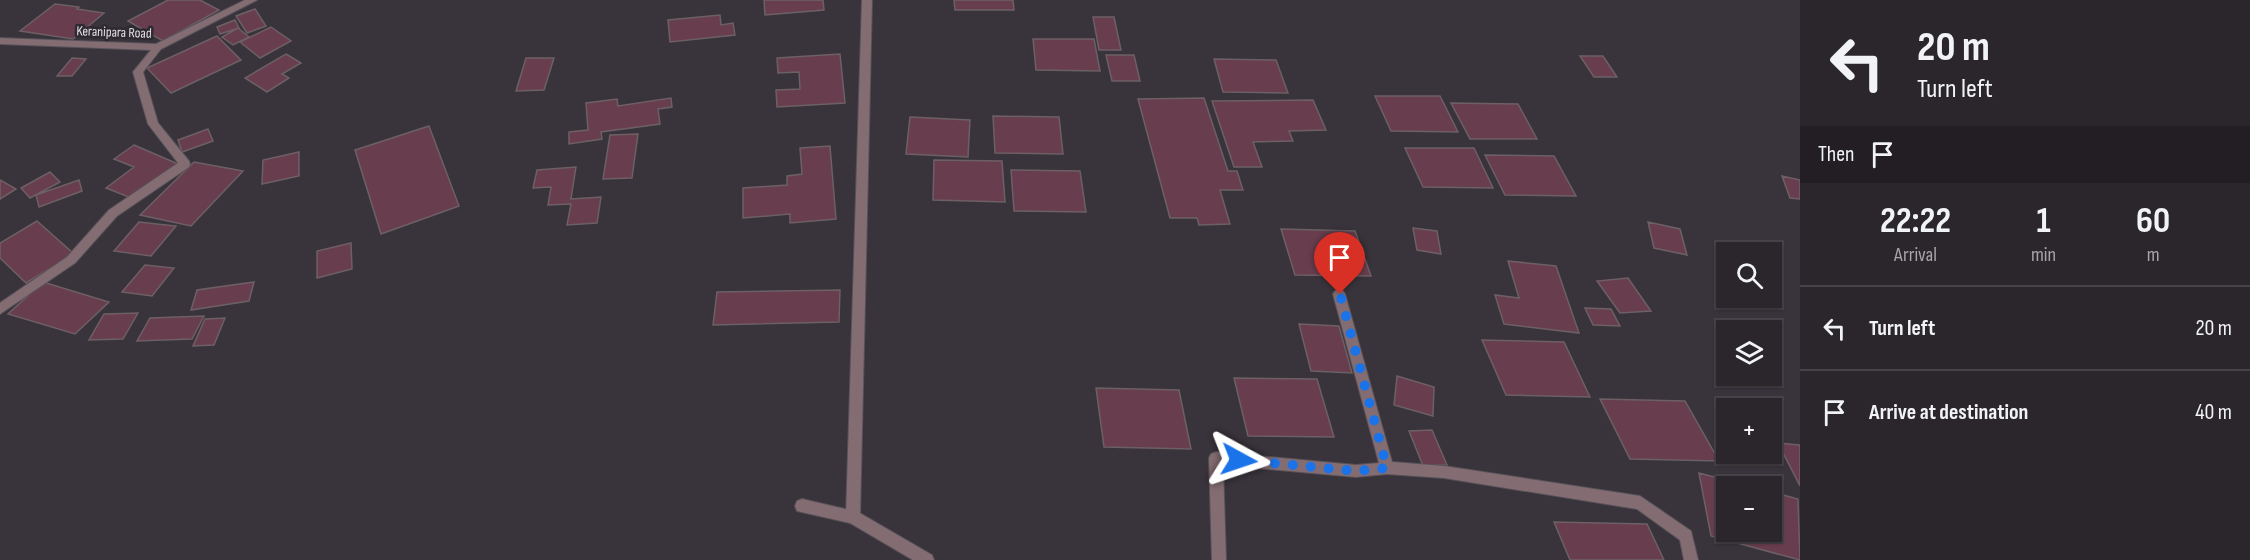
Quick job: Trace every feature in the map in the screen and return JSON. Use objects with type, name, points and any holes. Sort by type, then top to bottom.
[{"type":"street","name":"Keranipara Road","points":[[0,41],[158,47],[252,0]]},
{"type":"street","points":[[853,517],[867,0]]},
{"type":"street","points":[[0,309],[71,260],[113,213],[185,164],[153,124],[138,72],[158,47]]},
{"type":"street","points":[[1340,294],[1387,468]]},
{"type":"street","points":[[1219,560],[1216,458],[1356,471],[1387,468],[1444,472],[1640,503],[1686,536],[1691,560]]},
{"type":"street","points":[[802,506],[853,517],[927,560]]},
{"type":"building","points":[[168,0],[200,0],[219,10],[163,41],[128,21]]},
{"type":"building","points":[[764,0],[823,0],[824,10],[765,15]]},
{"type":"building","points":[[954,0],[1013,0],[1014,10],[955,10]]},
{"type":"building","points":[[55,4],[104,13],[73,39],[20,31]]},
{"type":"building","points":[[255,9],[266,26],[247,33],[236,16]]},
{"type":"building","points":[[720,15],[721,25],[733,23],[735,35],[670,42],[668,20]]},
{"type":"building","points":[[1093,17],[1114,17],[1121,50],[1099,50]]},
{"type":"building","points":[[235,20],[239,28],[220,34],[217,27]]},
{"type":"building","points":[[271,27],[291,41],[260,58],[240,42]]},
{"type":"building","points":[[238,28],[249,37],[233,45],[222,37]]},
{"type":"building","points":[[217,36],[241,60],[171,93],[147,68]]},
{"type":"building","points":[[1033,39],[1094,39],[1100,71],[1036,70]]},
{"type":"building","points":[[286,54],[301,63],[282,74],[289,78],[267,92],[245,78]]},
{"type":"building","points":[[840,54],[845,103],[777,107],[776,90],[800,89],[799,72],[778,73],[777,58]]},
{"type":"building","points":[[1106,55],[1134,55],[1140,81],[1112,81]]},
{"type":"building","points":[[1580,56],[1603,56],[1617,77],[1594,77]]},
{"type":"building","points":[[72,58],[86,59],[72,76],[57,76]]},
{"type":"building","points":[[526,58],[554,58],[544,90],[516,91]]},
{"type":"building","points":[[1214,59],[1276,60],[1288,93],[1223,92]]},
{"type":"building","points":[[1375,96],[1440,96],[1458,132],[1391,131]]},
{"type":"building","points":[[671,98],[672,107],[658,109],[660,124],[601,132],[602,139],[569,144],[569,132],[588,130],[586,103],[617,99],[618,106]]},
{"type":"building","points":[[1204,98],[1228,171],[1237,171],[1243,190],[1220,190],[1230,224],[1199,225],[1197,218],[1170,218],[1138,99]]},
{"type":"building","points":[[1313,100],[1326,130],[1289,131],[1293,141],[1253,142],[1262,167],[1234,167],[1212,101]]},
{"type":"building","points":[[1451,103],[1518,104],[1537,139],[1470,139]]},
{"type":"building","points":[[993,116],[1059,117],[1063,154],[995,153]]},
{"type":"building","points":[[910,117],[970,120],[968,157],[906,154]]},
{"type":"building","points":[[429,126],[459,206],[381,234],[355,150]]},
{"type":"building","points":[[208,129],[213,141],[182,152],[178,140]]},
{"type":"building","points":[[638,134],[632,178],[603,179],[610,135]]},
{"type":"building","points":[[134,145],[178,164],[131,198],[106,188],[134,167],[114,159]]},
{"type":"building","points":[[830,146],[836,219],[790,223],[790,214],[743,218],[743,188],[787,185],[787,176],[802,174],[800,148]]},
{"type":"building","points":[[1405,148],[1474,148],[1493,188],[1423,187]]},
{"type":"building","points":[[299,152],[299,176],[262,184],[263,160]]},
{"type":"building","points":[[1485,155],[1554,156],[1576,196],[1505,195]]},
{"type":"building","points":[[934,160],[1002,161],[1005,202],[933,200]]},
{"type":"building","points":[[194,162],[243,171],[191,226],[140,215]]},
{"type":"building","points":[[576,167],[571,199],[601,197],[597,223],[567,225],[571,204],[548,205],[551,187],[533,188],[537,170]]},
{"type":"building","points":[[1011,170],[1080,171],[1086,212],[1014,211]]},
{"type":"building","points":[[50,172],[60,182],[30,198],[21,188]]},
{"type":"building","points":[[1782,176],[1800,180],[1800,199],[1790,198]]},
{"type":"building","points":[[0,180],[16,189],[0,199]]},
{"type":"building","points":[[79,180],[82,191],[39,207],[36,195]]},
{"type":"building","points":[[37,221],[74,254],[26,283],[0,258],[0,243]]},
{"type":"building","points":[[139,222],[176,226],[151,256],[114,251]]},
{"type":"building","points":[[1648,222],[1680,229],[1687,255],[1654,248]]},
{"type":"building","points":[[1413,228],[1437,231],[1441,254],[1417,250]]},
{"type":"building","points":[[1281,229],[1355,231],[1371,276],[1295,275]]},
{"type":"building","points":[[351,243],[352,269],[317,278],[317,251]]},
{"type":"building","points":[[1508,261],[1556,266],[1579,333],[1504,324],[1495,295],[1519,298]]},
{"type":"building","points":[[145,265],[174,268],[152,296],[122,292]]},
{"type":"building","points":[[1628,278],[1651,311],[1620,313],[1597,281]]},
{"type":"building","points":[[43,282],[109,302],[75,334],[8,314]]},
{"type":"building","points":[[254,282],[249,301],[191,310],[197,290]]},
{"type":"building","points":[[840,290],[839,322],[713,325],[717,292]]},
{"type":"building","points":[[1585,308],[1611,309],[1620,326],[1593,325]]},
{"type":"building","points":[[138,313],[123,339],[89,340],[104,314]]},
{"type":"building","points":[[204,316],[192,339],[137,341],[150,318]]},
{"type":"building","points":[[225,318],[214,345],[193,346],[205,319]]},
{"type":"building","points":[[1299,324],[1339,326],[1352,373],[1311,371]]},
{"type":"building","points":[[1482,340],[1564,342],[1590,397],[1506,395]]},
{"type":"building","points":[[1397,376],[1434,387],[1433,416],[1394,405]]},
{"type":"building","points":[[1234,378],[1317,379],[1334,437],[1248,436]]},
{"type":"building","points":[[1096,388],[1179,390],[1191,449],[1104,447]]},
{"type":"building","points":[[1600,399],[1685,401],[1716,456],[1716,461],[1630,459]]},
{"type":"building","points":[[1432,430],[1447,465],[1423,466],[1409,431]]},
{"type":"building","points":[[1782,443],[1800,445],[1800,486],[1782,451]]},
{"type":"building","points":[[1699,473],[1716,477],[1716,537],[1711,536]]},
{"type":"building","points":[[1782,495],[1798,499],[1800,560],[1733,542],[1782,542]]},
{"type":"building","points":[[1554,522],[1647,524],[1664,560],[1570,560]]},
{"type":"route","points":[[1239,460],[1356,471],[1387,468],[1340,294]]}]
